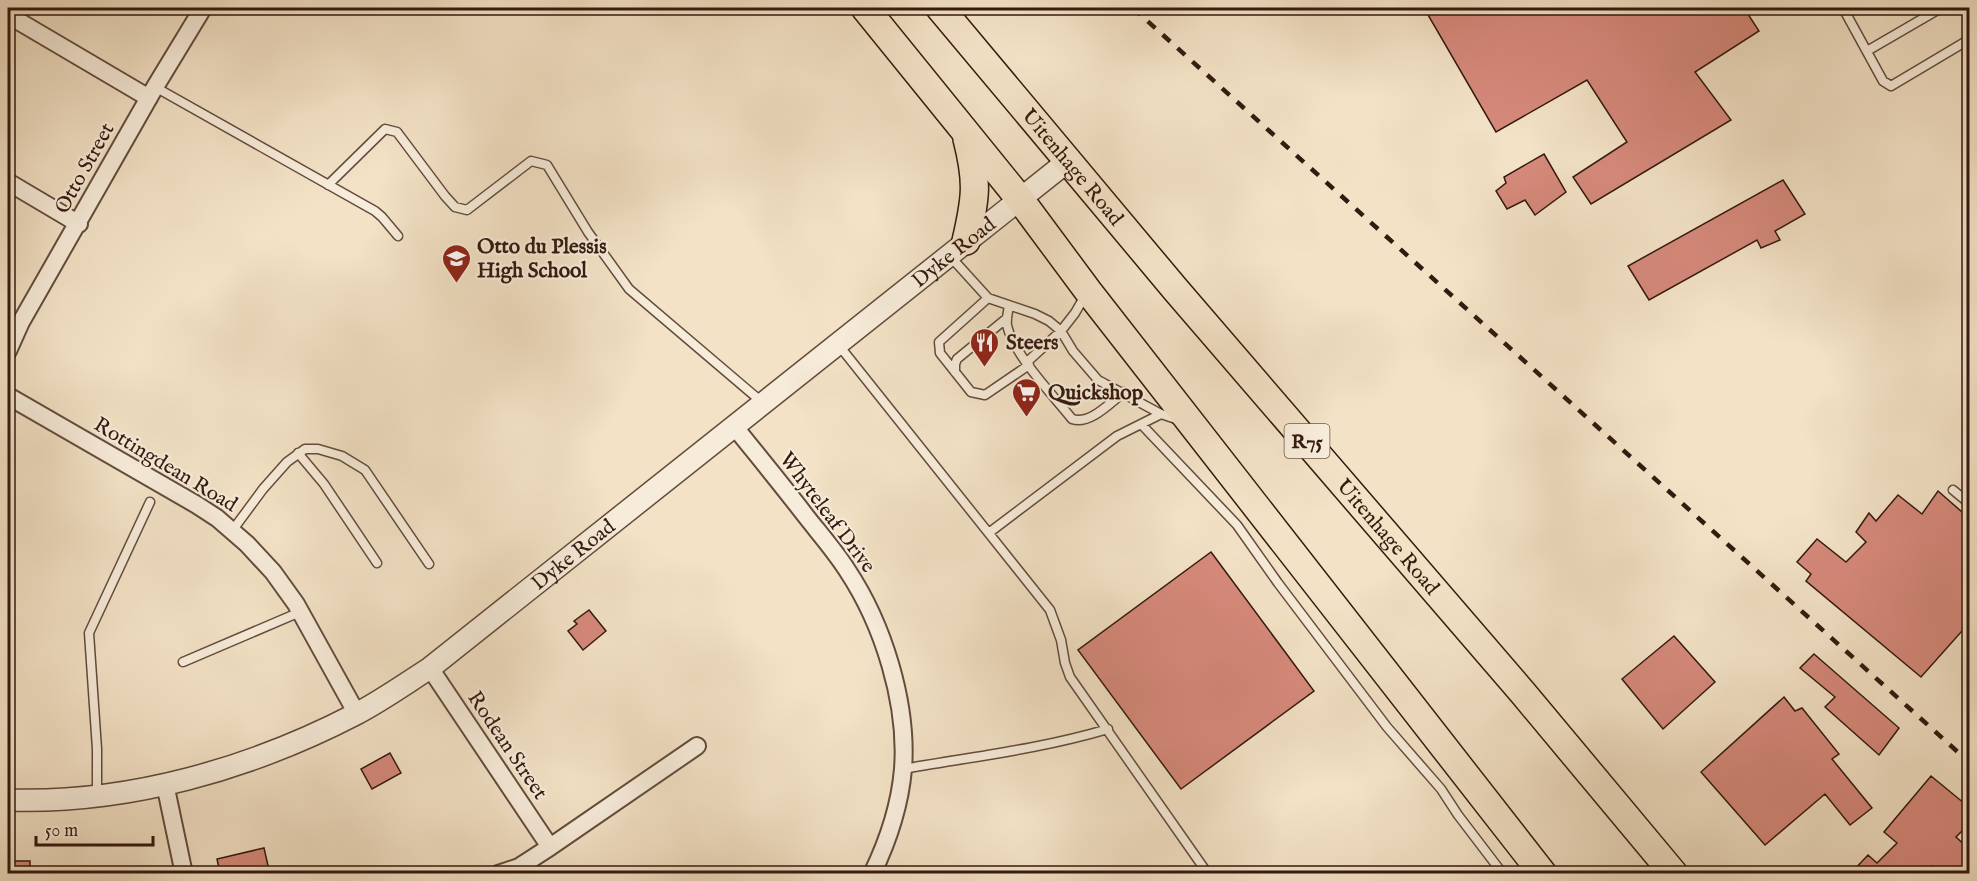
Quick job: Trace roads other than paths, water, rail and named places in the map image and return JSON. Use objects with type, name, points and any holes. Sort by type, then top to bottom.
[{"type":"main road","points":[[865,8],[1019,198],[1088,291],[1543,873]]},
{"type":"main road","name":"Uitenhage Road","points":[[940,8],[1674,873]]},
{"type":"main road","points":[[957,248],[976,195],[975,175],[966,132]]},
{"type":"street","name":"Otto Street","points":[[8,351],[21,322],[79,224],[152,92],[203,8]]},
{"type":"street","points":[[8,15],[152,92]]},
{"type":"street","name":"Dyke Road","points":[[8,800],[53,800],[97,795],[203,775],[254,759],[357,714],[430,668],[1068,161]]},
{"type":"street","points":[[8,182],[79,224]]},
{"type":"street","name":"Rottingdean Road","points":[[8,396],[197,505],[247,544],[273,572],[300,612],[357,714]]},
{"type":"street","name":"Whyteleaf Drive","points":[[735,426],[846,567],[870,611],[888,655],[898,699],[903,769],[892,820],[872,873]]},
{"type":"street","name":"Rodean Street","points":[[430,668],[550,848]]},
{"type":"street","points":[[498,873],[519,867],[550,848],[697,746]]},
{"type":"street","points":[[165,784],[184,873]]},
{"type":"lane","points":[[1867,51],[1941,8]]},
{"type":"lane","points":[[1847,9],[1883,81],[1891,86],[1970,39]]},
{"type":"lane","points":[[152,92],[375,211],[398,236]]},
{"type":"lane","points":[[328,185],[385,129],[397,132],[444,196],[455,207],[467,210],[531,160],[547,165],[588,232],[629,289],[763,403]]},
{"type":"lane","points":[[957,248],[988,298],[1049,321],[1061,331],[1073,351],[1098,380],[1161,414],[1193,425]]},
{"type":"lane","points":[[988,298],[939,342],[940,353],[971,392],[985,395],[1028,364],[1061,331],[1088,291]]},
{"type":"lane","points":[[1009,306],[1007,324],[1013,341],[1028,364],[1072,419],[1084,420],[1101,411],[1124,392]]},
{"type":"lane","points":[[955,372],[957,359],[1007,318]]},
{"type":"lane","points":[[837,343],[1050,610],[1071,677],[1208,873]]},
{"type":"lane","points":[[990,532],[1117,436],[1161,414]]},
{"type":"lane","points":[[1142,425],[1237,525],[1278,584],[1387,727],[1441,789],[1503,873]]},
{"type":"lane","points":[[232,531],[277,472],[298,453],[311,448],[331,452],[354,462],[364,470],[429,564]]},
{"type":"lane","points":[[298,453],[324,484],[377,563]]},
{"type":"lane","points":[[1953,490],[1970,504]]},
{"type":"lane","points":[[97,795],[97,749],[89,633],[150,502]]},
{"type":"lane","points":[[183,662],[300,612]]},
{"type":"lane","points":[[903,769],[1078,739],[1108,729]]},
{"type":"railway","points":[[1133,8],[1970,763]]},
{"type":"place","name":"Otto du Plessis High School","points":[[456,284]]},
{"type":"place","name":"Steers","points":[[985,368]]},
{"type":"place","name":"Quickshop","points":[[1027,418]]}]
